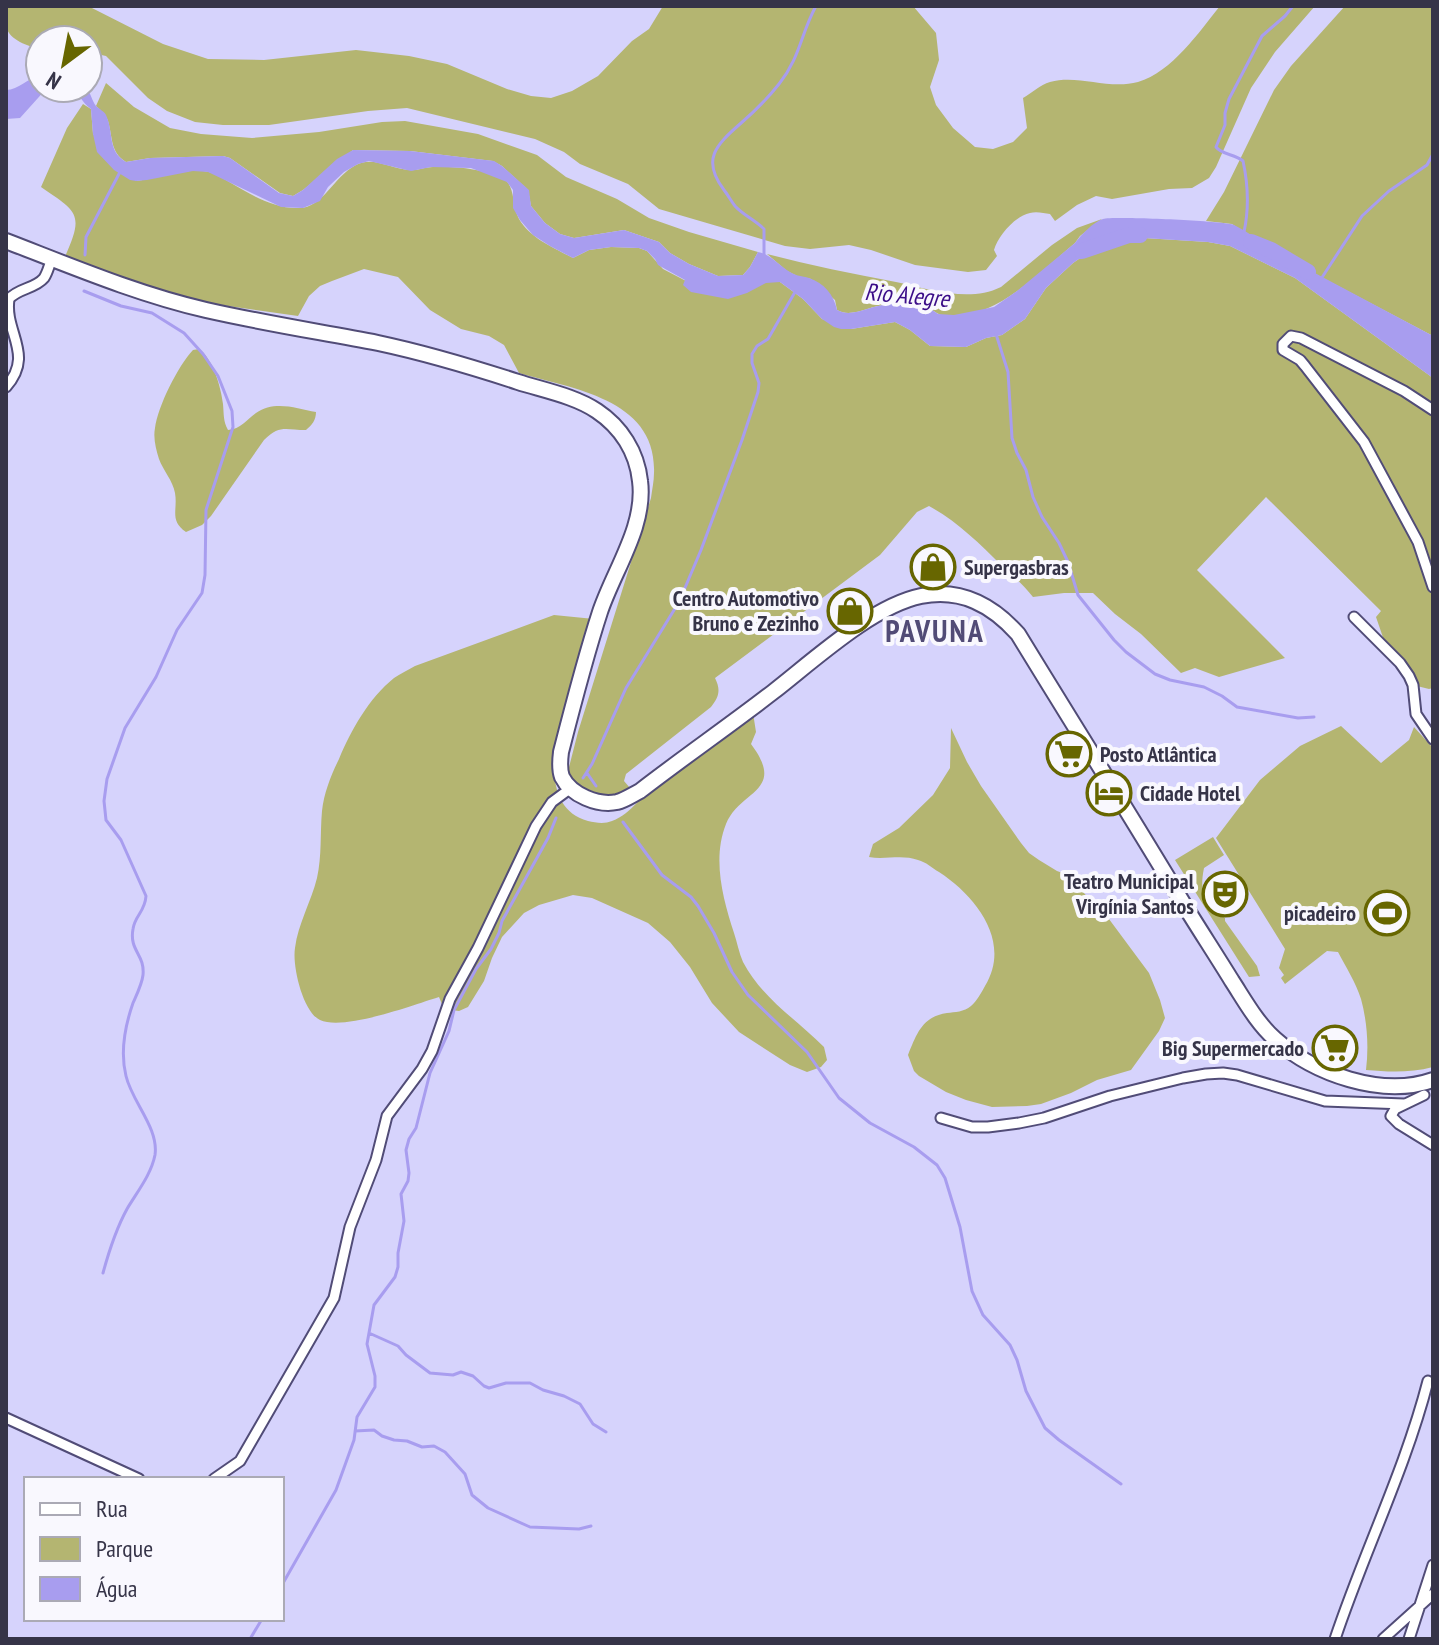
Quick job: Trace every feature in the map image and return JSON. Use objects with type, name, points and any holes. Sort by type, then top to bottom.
[{"type":"highway","points":[[6,241],[161,298],[382,344],[469,366],[569,398],[595,409],[611,422],[628,443],[637,464],[640,503],[634,529],[600,612],[561,752],[559,764],[563,777],[571,788],[587,798],[600,803],[614,803],[640,791],[873,616],[903,601],[924,595],[964,597],[985,605],[1018,634],[1195,922],[1272,1037],[1290,1052],[1337,1075],[1378,1085],[1420,1090],[1433,1080]]},
{"type":"street","points":[[6,387],[20,358],[9,299],[16,292],[43,279],[52,259]]},
{"type":"street","points":[[1433,410],[1404,391],[1301,338],[1291,336],[1282,346],[1283,350],[1300,360],[1364,442],[1418,542],[1433,587]]},
{"type":"street","points":[[1354,617],[1409,676],[1416,714],[1433,739]]},
{"type":"street","points":[[217,1477],[240,1461],[334,1298],[350,1227],[376,1160],[387,1116],[432,1051],[450,999],[536,826],[552,802],[571,788]]},
{"type":"street","points":[[941,1118],[972,1127],[1019,1123],[1148,1086],[1223,1073],[1325,1101],[1404,1104]]},
{"type":"street","points":[[1433,1102],[1420,1090],[1392,1113],[1393,1120],[1433,1145]]},
{"type":"street","points":[[1335,1639],[1364,1558],[1401,1470],[1428,1381]]},
{"type":"street","points":[[6,1418],[135,1477]]},
{"type":"street","points":[[1409,1639],[1433,1565]]},
{"type":"street","points":[[1383,1639],[1433,1594]]},
{"type":"green space","points":[[6,6],[88,6],[163,44],[208,59],[264,60],[356,50],[409,56],[447,64],[507,89],[551,98],[572,91],[598,76],[632,41],[649,29],[663,6],[913,6],[936,33],[939,60],[930,87],[936,105],[953,128],[975,147],[993,149],[1013,142],[1027,128],[1023,98],[1039,87],[1061,80],[1127,84],[1150,77],[1184,50],[1220,6],[1315,6],[1275,52],[1251,88],[1209,178],[1192,188],[1112,199],[1096,196],[1055,221],[1050,214],[1035,212],[1024,215],[1003,233],[994,250],[997,256],[986,270],[968,272],[915,265],[849,245],[810,249],[785,246],[659,209],[628,184],[580,164],[564,152],[535,139],[407,108],[269,125],[195,122],[167,111],[148,98],[104,56],[104,24],[24,24],[24,44],[11,36],[5,19]]},
{"type":"green space","points":[[1345,6],[1433,6],[1433,336],[1282,258],[1232,224],[1206,221],[1224,192],[1274,90],[1291,66]]},
{"type":"green space","points":[[106,83],[134,107],[170,128],[201,134],[252,138],[405,121],[478,134],[537,155],[566,177],[617,199],[649,218],[758,252],[743,275],[718,276],[689,264],[659,242],[624,230],[574,238],[560,234],[545,223],[531,206],[528,190],[493,161],[410,151],[353,150],[293,196],[280,193],[223,156],[150,158],[126,162],[115,149],[107,119],[96,106],[104,104]]},
{"type":"green space","points":[[83,104],[91,109],[93,134],[136,181],[183,172],[209,172],[264,200],[290,208],[315,203],[348,170],[363,163],[376,162],[409,170],[441,167],[480,171],[498,176],[508,183],[519,219],[529,232],[573,258],[589,250],[639,248],[647,251],[663,269],[686,281],[780,282],[803,299],[822,319],[851,329],[895,322],[930,346],[966,347],[1002,335],[1025,319],[1046,288],[1073,263],[1105,241],[1128,237],[1230,246],[1295,278],[1433,378],[1433,688],[1417,686],[1389,655],[1376,617],[1381,611],[1266,497],[1197,570],[1285,658],[1219,677],[1195,668],[1181,673],[1093,593],[1033,597],[968,533],[929,506],[917,512],[880,555],[715,678],[718,693],[711,707],[626,774],[624,781],[630,788],[616,799],[592,801],[567,775],[651,498],[654,473],[651,448],[642,428],[627,413],[608,401],[519,373],[504,345],[489,336],[461,329],[430,310],[398,277],[364,269],[332,281],[309,296],[298,316],[177,296],[64,259],[74,232],[74,216],[70,209],[41,187],[67,128]]},
{"type":"green space","points":[[1102,219],[1014,294],[978,312],[960,316],[941,315],[918,303],[894,301],[889,305],[843,312],[837,310],[835,300],[811,279],[787,271],[767,254],[935,291],[976,294],[1001,287],[1077,228]]},
{"type":"green space","points":[[199,349],[216,374],[228,430],[270,407],[293,407],[316,412],[316,415],[306,430],[279,430],[264,440],[211,516],[202,525],[186,532],[176,519],[175,493],[159,459],[154,432],[164,398],[175,376],[193,350]]},
{"type":"green space","points":[[554,615],[594,619],[554,769],[562,802],[579,818],[600,823],[619,818],[669,772],[753,713],[756,732],[751,744],[761,760],[763,781],[726,824],[719,865],[723,893],[743,962],[760,987],[824,1047],[827,1060],[821,1067],[807,1072],[790,1065],[739,1032],[712,1003],[670,942],[648,923],[592,898],[573,895],[524,913],[502,937],[484,981],[468,1007],[459,1011],[444,1009],[439,997],[379,1016],[345,1022],[320,1020],[308,1008],[297,977],[297,939],[317,878],[326,791],[355,726],[385,686],[415,666]]},
{"type":"green space","points":[[1341,726],[1381,763],[1409,740],[1414,727],[1433,748],[1433,1067],[1400,1072],[1366,1070],[1363,1007],[1338,952],[1327,951],[1285,984],[1279,968],[1285,949],[1216,838],[1260,780],[1300,746]]},
{"type":"green space","points":[[951,728],[981,786],[1029,853],[1068,875],[1106,915],[1149,973],[1165,1018],[1131,1070],[1097,1080],[1041,1104],[992,1107],[966,1100],[919,1076],[908,1055],[926,1022],[973,1004],[992,969],[992,937],[986,922],[977,907],[953,882],[918,860],[869,857],[873,844],[899,828],[933,795],[950,768]]},
{"type":"green space","points":[[1213,837],[1224,855],[1204,868],[1202,885],[1205,898],[1225,918],[1257,966],[1260,976],[1249,977],[1175,860]]},
{"type":"water","points":[[24,83],[24,104],[33,104],[20,118],[6,119],[6,90]]},
{"type":"water","points":[[86,104],[95,104],[106,115],[113,147],[126,162],[150,158],[223,156],[279,193],[293,196],[337,159],[353,150],[410,151],[494,161],[529,190],[531,206],[545,223],[560,234],[574,238],[624,230],[659,242],[689,264],[718,276],[743,275],[758,252],[763,253],[792,273],[824,286],[837,310],[849,313],[889,305],[904,298],[922,303],[938,314],[954,315],[994,307],[1103,219],[1169,219],[1234,225],[1281,256],[1433,336],[1433,378],[1295,278],[1230,246],[1128,237],[1105,241],[1073,263],[1046,288],[1025,319],[1002,335],[966,347],[930,346],[895,322],[851,329],[834,327],[780,282],[766,283],[728,299],[691,292],[683,285],[685,280],[658,265],[647,251],[639,248],[589,250],[573,258],[533,235],[513,208],[513,190],[507,182],[471,168],[431,167],[411,171],[369,161],[344,172],[328,187],[320,201],[303,208],[281,207],[208,172],[193,171],[147,180],[130,180],[114,170],[97,152],[91,109]]},
{"type":"waterway","points":[[764,257],[764,229],[735,206],[713,170],[714,154],[724,139],[766,100],[786,74],[816,6]]},
{"type":"waterway","points":[[1244,232],[1247,196],[1243,161],[1216,147],[1225,125],[1229,99],[1262,36],[1293,6]]},
{"type":"waterway","points":[[1321,279],[1362,216],[1389,191],[1427,165],[1433,154]]},
{"type":"waterway","points":[[85,255],[86,237],[120,172]]},
{"type":"waterway","name":"Rio Alegre","points":[[1082,251],[1129,235],[1140,235]]},
{"type":"waterway","name":"Rio Alegre","points":[[1251,242],[1308,272]]},
{"type":"waterway","points":[[84,291],[121,306],[152,313],[184,333],[218,376],[232,411],[233,427],[206,510],[202,593],[177,630],[156,677],[125,728],[107,779],[104,801],[106,820],[121,840],[146,896],[132,936],[142,962],[143,975],[128,1021],[123,1058],[129,1086],[153,1135],[155,1155],[119,1224],[103,1273]]},
{"type":"waterway","points":[[583,778],[626,688],[679,602],[758,392],[752,354],[757,346],[768,339],[795,292]]},
{"type":"waterway","points":[[996,334],[1008,372],[1012,438],[1026,470],[1033,497],[1068,562],[1078,595],[1114,640],[1155,674],[1204,687],[1237,707],[1298,718],[1314,717]]},
{"type":"waterway","points":[[587,773],[596,786]]},
{"type":"waterway","points":[[284,1581],[336,1490],[354,1440],[357,1417],[375,1387],[367,1344],[374,1305],[395,1277],[398,1267],[404,1221],[401,1194],[409,1173],[406,1150],[416,1128],[430,1073],[449,1031],[454,1010],[476,969],[491,949],[502,921],[556,818]]},
{"type":"waterway","points":[[623,822],[662,875],[698,906],[732,972],[748,995],[807,1052],[839,1098],[870,1123],[914,1147],[937,1165],[945,1178],[960,1227],[972,1291],[983,1315],[1010,1345],[1026,1391],[1045,1428],[1121,1484]]},
{"type":"waterway","points":[[369,1333],[398,1346],[430,1373],[453,1375],[461,1372],[473,1376],[489,1388],[506,1383],[530,1383],[564,1396],[580,1404],[593,1424],[606,1432]]},
{"type":"waterway","points":[[355,1431],[374,1430],[394,1440],[422,1447],[434,1446],[445,1452],[465,1474],[472,1495],[488,1508],[530,1527],[579,1529],[591,1526]]},
{"type":"waterway","points":[[250,1639],[261,1621]]},
{"type":"place","name":"Supergasbras","points":[[933,567]]},
{"type":"place","name":"Centro Automotivo Bruno e Zezinho","points":[[850,611]]},
{"type":"place","name":"Posto Atlântica","points":[[1069,754]]},
{"type":"place","name":"Cidade Hotel","points":[[1109,793]]},
{"type":"place","name":"Teatro Municipal Virgínia Santos","points":[[1225,894]]},
{"type":"place","name":"picadeiro","points":[[1387,913]]},
{"type":"place","name":"Big Supermercado","points":[[1335,1048]]},
{"type":"district","name":"PAVUNA","points":[[935,630]]}]
